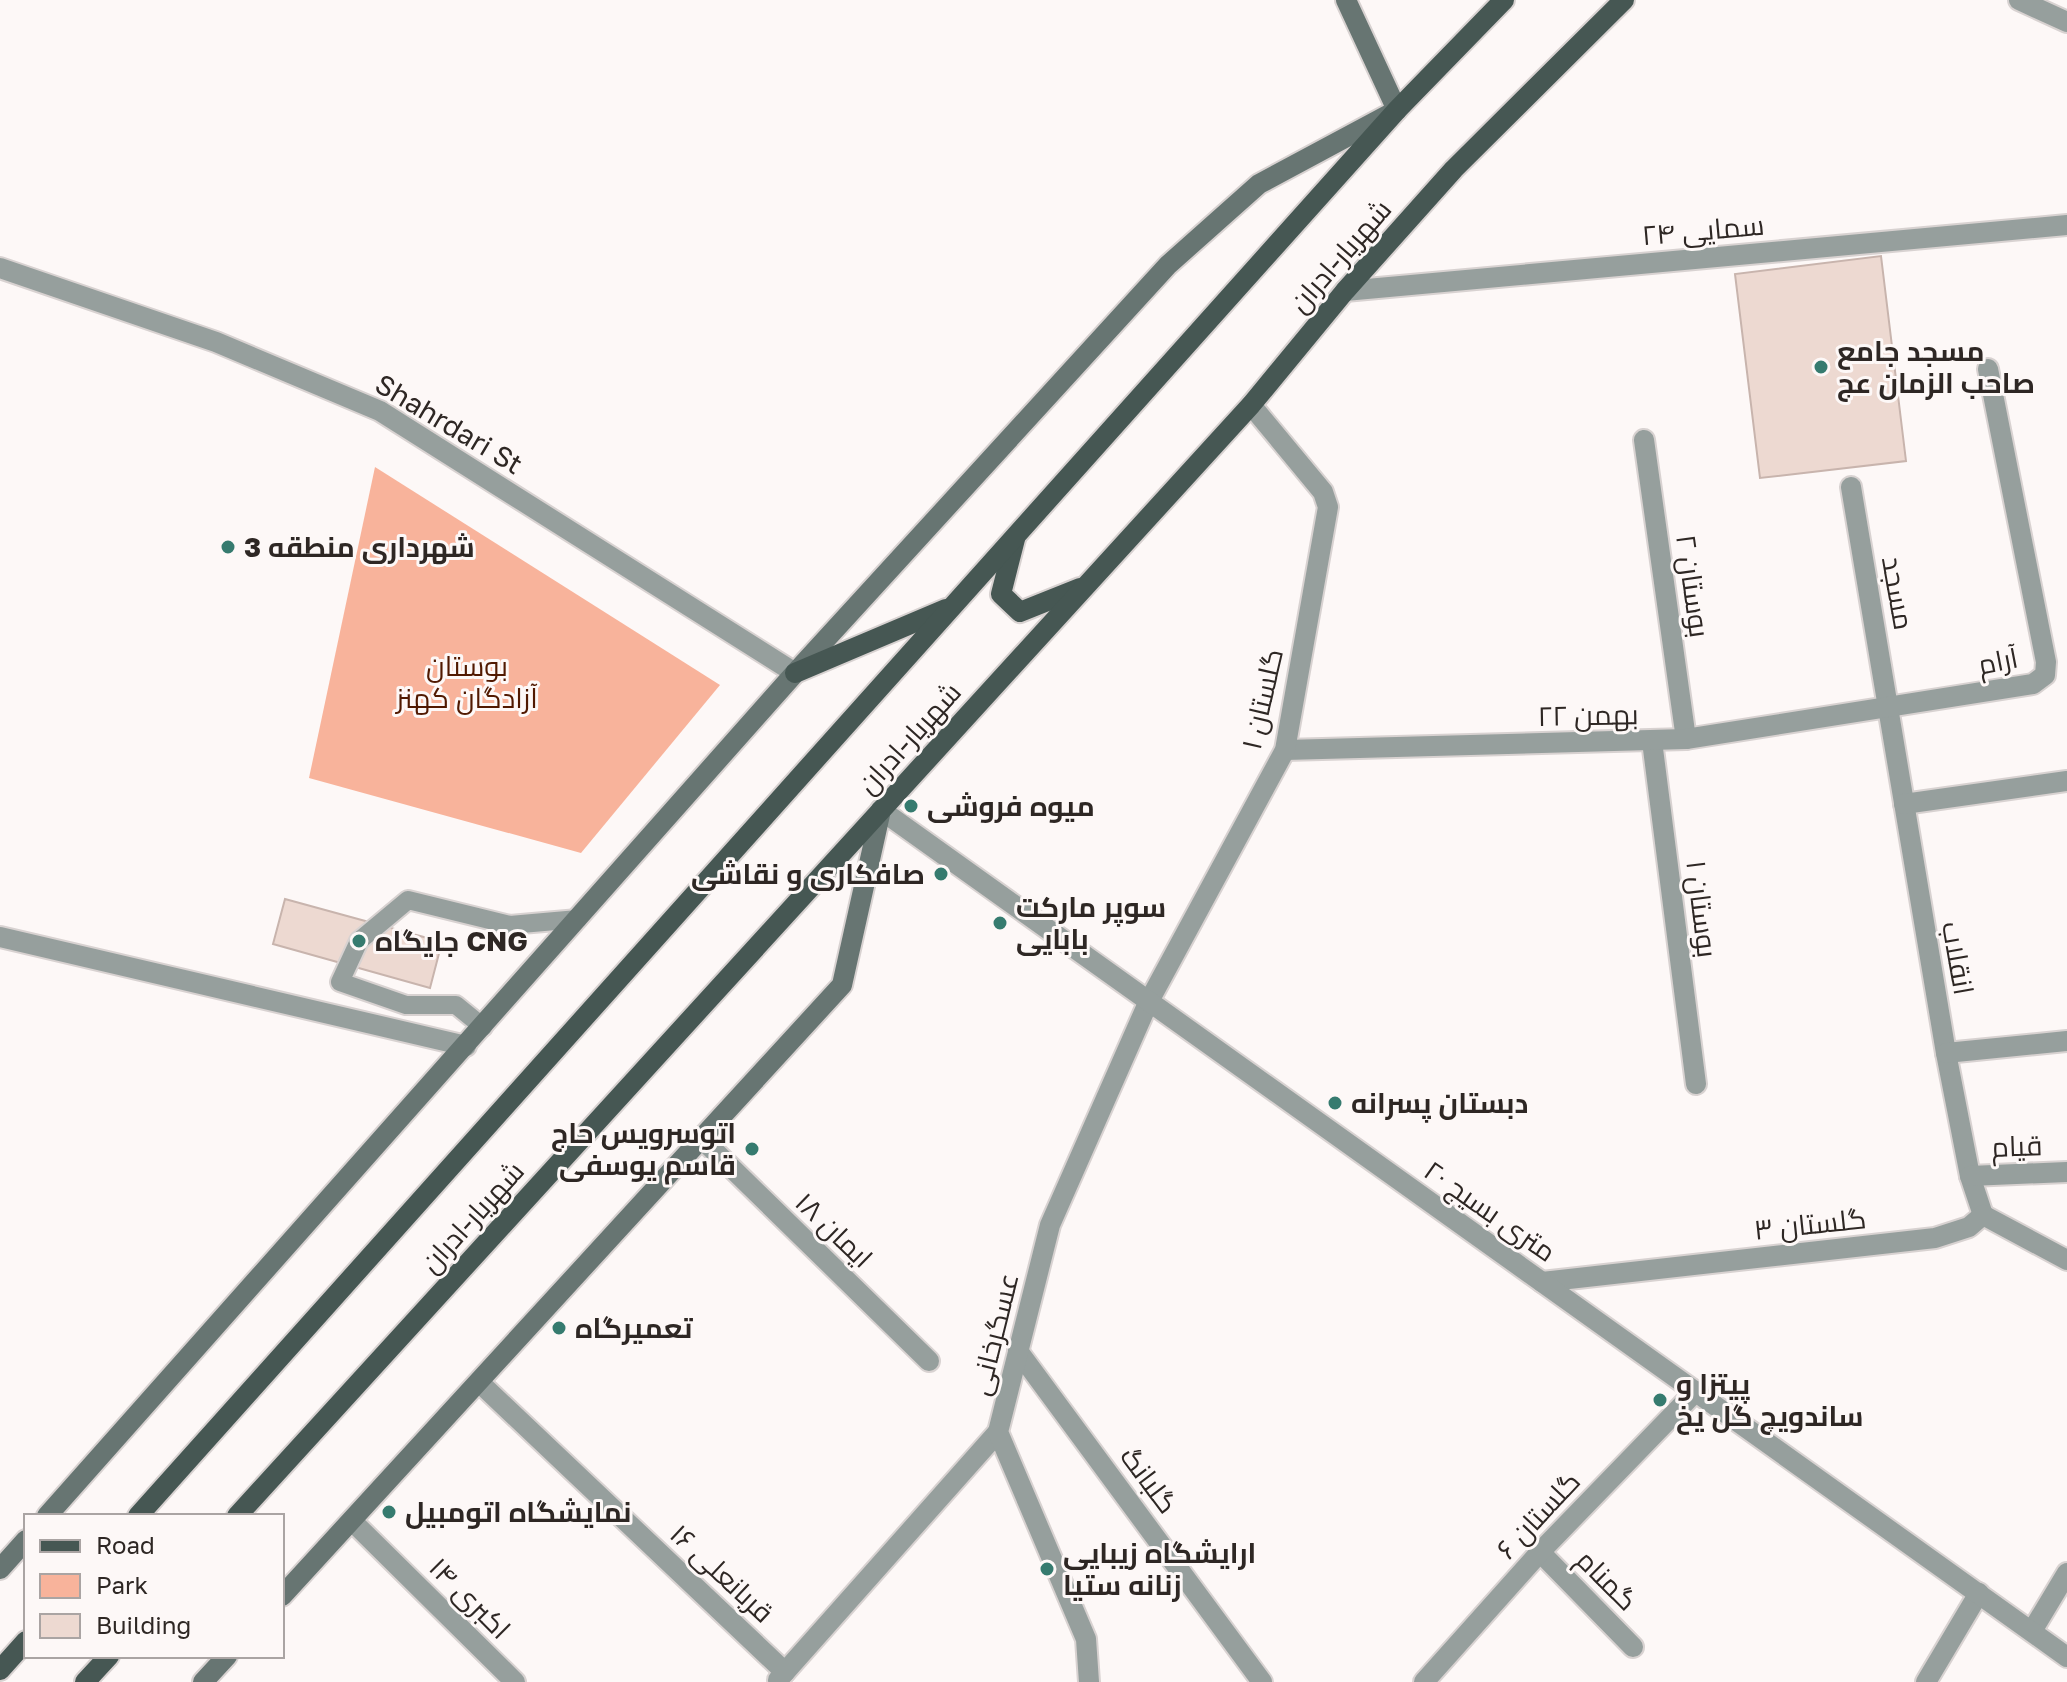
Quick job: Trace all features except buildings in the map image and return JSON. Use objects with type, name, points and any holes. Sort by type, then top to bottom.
[{"type":"main road","points":[[49,1514],[795,673],[1168,265],[1259,184],[1397,110],[1346,0]]},
{"type":"main road","name":"شهریار-ادران","points":[[140,1514],[1397,110],[1504,0]]},
{"type":"main road","name":"شهریار-ادران","points":[[239,1514],[1251,405],[1345,291],[1454,169],[1624,0]]},
{"type":"main road","points":[[1016,536],[1001,594],[1020,612],[1087,585]]},
{"type":"main road","points":[[795,673],[953,606]]},
{"type":"main road","points":[[284,1594],[842,985],[881,810]]},
{"type":"main road","points":[[0,1569],[24,1542]]},
{"type":"main road","points":[[0,1670],[24,1643]]},
{"type":"main road","points":[[85,1682],[107,1658]]},
{"type":"main road","points":[[203,1682],[225,1658]]},
{"type":"street","points":[[2019,0],[2067,22]]},
{"type":"street","name":"سمایی ۲۴","points":[[1345,291],[2067,225]]},
{"type":"street","name":"Shahrdari St","points":[[0,268],[216,342],[380,411],[795,673]]},
{"type":"street","name":"آرام","points":[[1889,708],[2033,684],[2045,675],[2046,662],[1988,369]]},
{"type":"street","name":"گلستان ۱","points":[[1148,1003],[1285,750],[1328,507],[1323,492],[1251,405]]},
{"type":"street","name":"بوستان ۲","points":[[1644,440],[1686,739]]},
{"type":"street","name":"مسجد","points":[[1851,487],[1889,708]]},
{"type":"street","name":"۲۲ بهمن","points":[[1285,750],[1686,739],[1889,708]]},
{"type":"street","name":"انقلاب","points":[[1889,708],[1946,1053],[1970,1176],[1983,1215]]},
{"type":"street","name":"بوستان ۱","points":[[1652,741],[1696,1084]]},
{"type":"street","points":[[1904,804],[2067,781]]},
{"type":"street","name":"۲۰ متری بسیج","points":[[881,810],[2067,1657]]},
{"type":"street","points":[[0,937],[466,1046]]},
{"type":"street","name":"عسگرخانی","points":[[1088,1682],[1086,1639],[998,1432],[1050,1225],[1148,1003]]},
{"type":"street","points":[[1946,1053],[2067,1041]]},
{"type":"street","name":"ایمان ۱۸","points":[[701,1138],[929,1361]]},
{"type":"street","name":"قیام","points":[[1970,1176],[2067,1172]]},
{"type":"street","points":[[1983,1215],[2067,1260]]},
{"type":"street","name":"گلستان ۳","points":[[1542,1282],[1935,1238],[1969,1227],[1983,1215]]},
{"type":"street","name":"گلبانگ","points":[[1018,1351],[1262,1682]]},
{"type":"street","name":"قربانعلی ۱۶","points":[[480,1383],[781,1677]]},
{"type":"street","name":"گلستان ۶","points":[[1424,1682],[1540,1552],[1696,1391]]},
{"type":"street","points":[[781,1677],[998,1432]]},
{"type":"street","name":"اکبری ۱۴","points":[[352,1521],[515,1682]]},
{"type":"street","name":"گمنام","points":[[1540,1552],[1633,1647]]},
{"type":"street","points":[[2032,1631],[2067,1573]]},
{"type":"street","points":[[1926,1682],[1979,1593]]},
{"type":"lane","points":[[483,1027],[456,1005],[406,1005],[340,982],[359,941],[408,900],[510,925],[578,919]]},
{"type":"green space","name":"بوستان آزادگان کهنز","points":[[375,467],[720,685],[581,853],[309,778]]},
{"type":"place","name":"مسجد جامع صاحب الزمان عج","points":[[1821,367]]},
{"type":"place","name":"شهرداری منطقه 3","points":[[228,547]]},
{"type":"place","name":"میوه فروشی","points":[[911,806]]},
{"type":"place","name":"صافکاری و نقاشی","points":[[941,874]]},
{"type":"place","name":"سوپر مارکت بابایی","points":[[1000,923]]},
{"type":"place","name":"جایگاه CNG","points":[[359,941]]},
{"type":"place","name":"دبستان پسرانه","points":[[1335,1103]]},
{"type":"place","name":"اتوسرویس حاج قاسم یوسفی","points":[[752,1149]]},
{"type":"place","name":"تعمیرگاه","points":[[559,1328]]},
{"type":"place","name":"پیتزا و ساندویچ گل یخ","points":[[1660,1400]]},
{"type":"place","name":"نمایشگاه اتومبیل","points":[[389,1512]]},
{"type":"place","name":"ارایشگاه زیبایی زنانه ستیا","points":[[1047,1569]]}]
